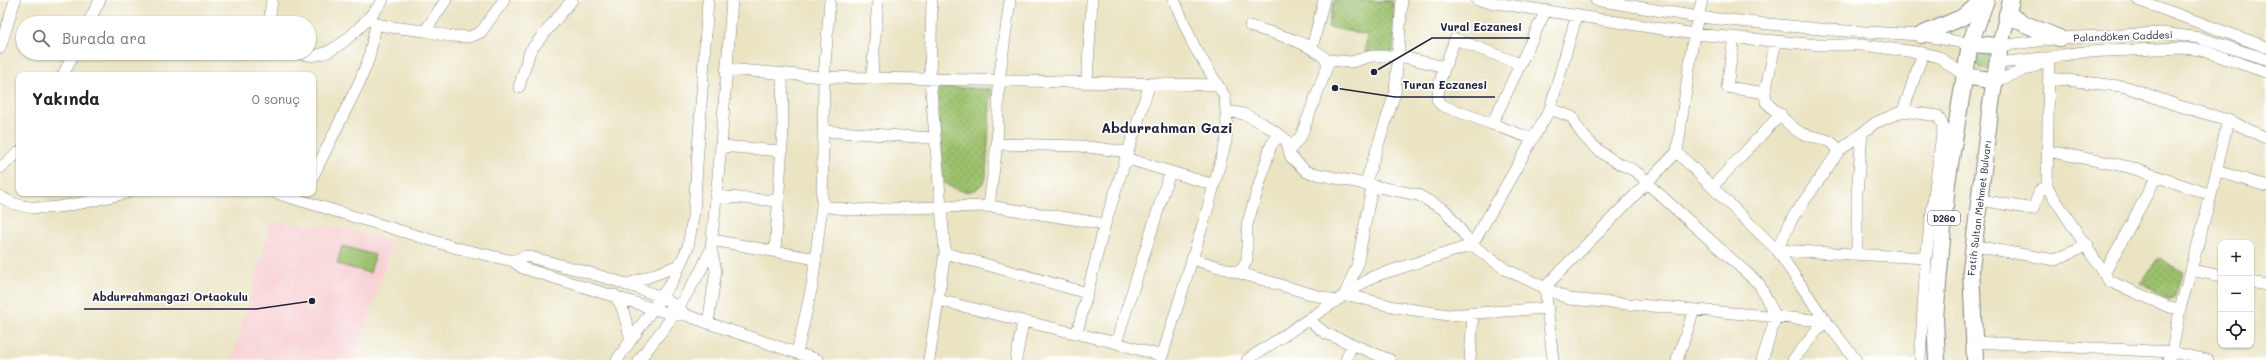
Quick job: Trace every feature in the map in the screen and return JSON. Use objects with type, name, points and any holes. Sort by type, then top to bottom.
[{"type":"highway","points":[[1921,35],[1961,18],[1986,0]]},
{"type":"highway","name":"D260","points":[[1937,360],[1935,318],[1946,199],[1970,44],[1986,0]]},
{"type":"highway","points":[[1970,44],[2000,46],[2009,7]]},
{"type":"highway","points":[[2009,7],[2025,24],[2059,38]]},
{"type":"highway","name":"Fatih Sultan Mehmet Bulvarı","points":[[1975,360],[1971,269],[1991,104],[1999,63],[2000,46]]},
{"type":"highway","points":[[1965,76],[1996,81]]},
{"type":"street","points":[[0,48],[15,0]]},
{"type":"street","points":[[92,16],[100,0]]},
{"type":"street","points":[[269,16],[272,0]]},
{"type":"street","points":[[316,170],[359,83],[369,58],[373,21],[384,0]]},
{"type":"street","points":[[424,31],[446,0]]},
{"type":"street","points":[[316,54],[321,54],[373,21],[449,36],[470,37],[481,32],[504,0]]},
{"type":"street","points":[[519,87],[530,51],[572,0]]},
{"type":"street","points":[[617,360],[673,280],[688,247],[694,211],[708,0]]},
{"type":"street","points":[[639,360],[679,312],[701,270],[711,245],[721,146],[732,0]]},
{"type":"street","points":[[306,197],[457,248],[514,261],[523,268],[654,307],[679,312],[807,357],[822,206],[824,76],[830,0]]},
{"type":"street","points":[[872,76],[878,0]]},
{"type":"street","points":[[929,360],[945,253],[933,138],[930,79],[932,0]]},
{"type":"street","points":[[989,206],[997,144],[1000,81],[1010,0]]},
{"type":"street","points":[[1087,81],[1092,0]]},
{"type":"street","points":[[938,300],[1116,343],[1162,358],[1226,141],[1227,111],[1225,97],[1194,46],[1174,0]]},
{"type":"street","points":[[1312,48],[1324,0]]},
{"type":"street","points":[[1345,294],[1357,266],[1369,186],[1395,93],[1399,56],[1402,0]]},
{"type":"street","points":[[1477,0],[1577,14],[1694,34],[1776,41],[1862,45],[1923,53],[1939,57],[1965,76]]},
{"type":"street","points":[[1596,0],[1698,17],[1830,30],[1921,35],[1970,44]]},
{"type":"street","points":[[1545,287],[1648,184],[1677,152],[1694,34],[1702,0]]},
{"type":"street","points":[[2138,0],[2266,47]]},
{"type":"street","points":[[1492,124],[1546,10]]},
{"type":"street","points":[[1247,360],[1372,277],[1472,245],[1550,109],[1577,14]]},
{"type":"street","points":[[1250,26],[1297,41],[1312,48],[1327,60],[1351,62],[1372,56],[1399,56],[1445,67]]},
{"type":"street","name":"Palandöken Caddesi","points":[[2000,46],[2059,38],[2174,34],[2217,42],[2266,59]]},
{"type":"street","points":[[1734,37],[1727,87],[1765,93]]},
{"type":"street","points":[[2059,38],[2063,55]]},
{"type":"street","points":[[1520,64],[1455,39],[1445,67],[1437,99],[1441,106],[1533,139]]},
{"type":"street","points":[[1776,41],[1765,93],[1766,102],[1781,114],[1800,133],[1827,139],[1835,143],[1839,151]]},
{"type":"street","name":"Palandöken Caddesi","points":[[1999,63],[2049,58],[2084,52],[2192,48],[2265,69]]},
{"type":"street","points":[[1903,111],[1923,53]]},
{"type":"street","points":[[2049,58],[2047,187],[2088,245],[2109,281],[2169,307],[2180,310]]},
{"type":"street","name":"Palandöken Caddesi","points":[[1996,81],[2038,65],[2049,58]]},
{"type":"street","points":[[65,72],[71,60]]},
{"type":"street","points":[[1290,150],[1301,136],[1327,67],[1327,60]]},
{"type":"street","points":[[726,69],[782,75],[872,76],[1000,81],[1150,82],[1217,85]]},
{"type":"street","points":[[775,252],[783,130],[782,75]]},
{"type":"street","points":[[2049,78],[2127,87],[2176,105],[2228,120],[2266,138]]},
{"type":"street","points":[[1077,333],[1105,224],[1150,82]]},
{"type":"street","points":[[1550,109],[1572,117],[1577,130],[1588,141],[1610,158],[1640,172],[1648,184],[1759,284],[1776,317],[1762,360]]},
{"type":"street","points":[[1227,111],[1250,117],[1280,135],[1286,140],[1291,157],[1307,172],[1418,195],[1445,210],[1472,245],[1505,269],[1569,299],[1825,321]]},
{"type":"street","points":[[1777,250],[1793,217],[1839,151],[1875,123],[1903,111],[1936,114],[1943,123],[1926,258],[1920,360]]},
{"type":"street","points":[[1712,187],[1781,114]]},
{"type":"street","points":[[2170,356],[2180,310],[2217,171],[2228,120]]},
{"type":"street","points":[[823,131],[933,138]]},
{"type":"street","points":[[1857,255],[1857,194],[1862,134]]},
{"type":"street","points":[[1240,273],[1248,256],[1247,225],[1271,145],[1280,135]]},
{"type":"street","points":[[997,144],[1080,146],[1127,155],[1170,172],[1214,184]]},
{"type":"street","points":[[721,146],[781,151]]},
{"type":"street","points":[[2048,151],[2129,167],[2211,195]]},
{"type":"street","points":[[1677,152],[1777,250],[1825,321],[1856,360]]},
{"type":"street","points":[[0,168],[16,155]]},
{"type":"street","points":[[2217,171],[2266,186]]},
{"type":"street","points":[[1116,343],[1170,172]]},
{"type":"street","points":[[2104,274],[2157,176]]},
{"type":"street","points":[[1980,200],[2033,209],[2040,190],[2047,187]]},
{"type":"street","points":[[0,196],[16,204],[44,208],[110,196]]},
{"type":"street","points":[[716,196],[778,201]]},
{"type":"street","points":[[822,206],[853,210],[989,206],[1105,224]]},
{"type":"street","points":[[711,245],[775,252],[816,259]]},
{"type":"street","points":[[708,323],[716,271],[711,245]]},
{"type":"street","points":[[1974,246],[2055,260],[2088,245]]},
{"type":"street","points":[[1777,250],[1926,258]]},
{"type":"street","points":[[945,253],[1087,293]]},
{"type":"street","points":[[514,261],[526,256],[626,285],[661,297],[679,312]]},
{"type":"street","points":[[1192,259],[1335,301]]},
{"type":"street","points":[[626,285],[680,265]]},
{"type":"street","points":[[2191,270],[2218,275]]},
{"type":"street","points":[[2254,283],[2266,285]]},
{"type":"street","points":[[1545,287],[1553,360]]},
{"type":"street","points":[[1345,294],[1395,307],[1448,315],[1548,308]]},
{"type":"street","points":[[615,295],[622,307],[631,340]]},
{"type":"street","points":[[1677,360],[1694,310]]},
{"type":"street","points":[[1470,360],[1473,313]]},
{"type":"street","points":[[1309,320],[1325,333],[1390,360]]},
{"type":"street","points":[[1016,360],[1024,321]]},
{"type":"street","points":[[1794,360],[1825,321]]},
{"type":"street","points":[[1974,342],[2208,360]]},
{"type":"street","points":[[1346,360],[1352,344]]},
{"type":"shaded area","points":[[271,222],[337,227],[393,242],[356,360],[232,360]]},
{"type":"green space","points":[[1334,0],[1392,1],[1395,20],[1393,52],[1365,53],[1367,35],[1328,27]]},
{"type":"green space","points":[[1985,54],[1991,56],[1993,62],[1991,68],[1985,70],[1979,68],[1977,62],[1979,56]]},
{"type":"green space","points":[[942,87],[991,89],[986,177],[982,184],[972,190],[961,191],[943,183],[937,91]]},
{"type":"green space","points":[[342,246],[375,255],[370,273],[337,264]]},
{"type":"green space","points":[[2158,258],[2183,272],[2174,299],[2169,300],[2141,283]]},
{"type":"place","name":"Vural Eczanesi","points":[[1374,72]]},
{"type":"place","name":"Turan Eczanesi","points":[[1335,88]]},
{"type":"place","name":"Abdurrahmangazi Ortaokulu","points":[[312,301]]},
{"type":"district","name":"Abdurrahman Gazi","points":[[1167,127]]}]
